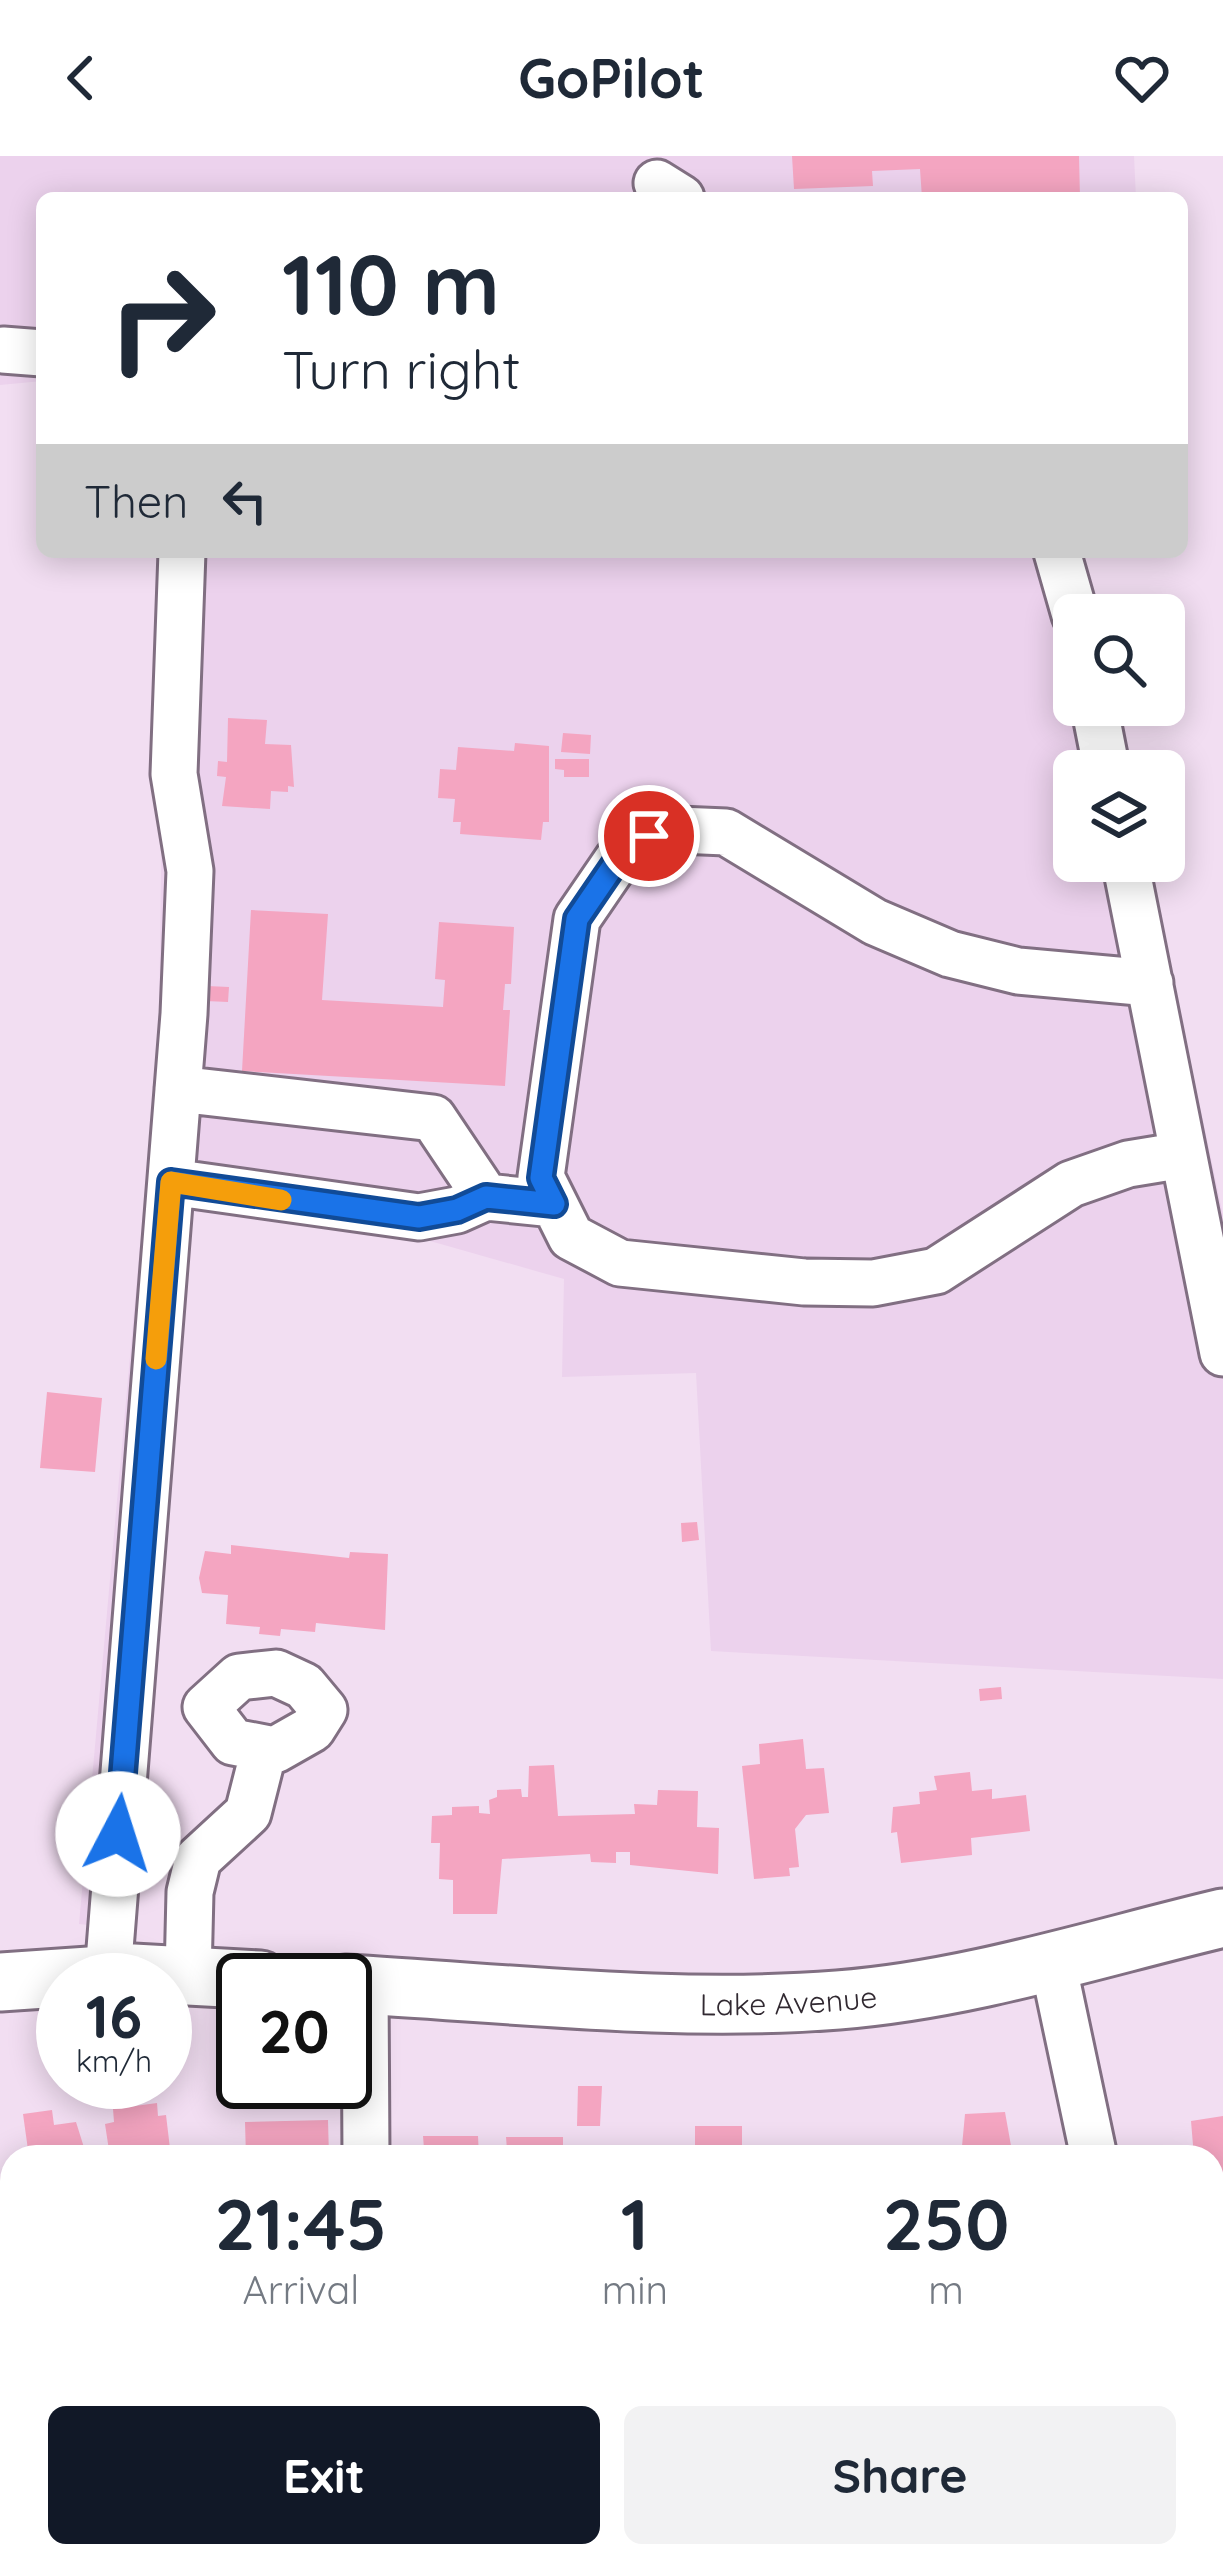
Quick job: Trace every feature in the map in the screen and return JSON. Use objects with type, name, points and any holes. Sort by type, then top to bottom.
[{"type":"main road","name":"Lake Avenue","points":[[372,1986],[736,2006],[843,2000],[1052,1959],[1223,1918]]},
{"type":"main road","points":[[0,1982],[36,1979]]},
{"type":"street","points":[[110,1953],[178,1089],[190,871],[174,774],[182,558]]},
{"type":"street","points":[[1059,558],[1069,594]]},
{"type":"street","points":[[1150,983],[1018,971],[950,954],[875,922],[726,832],[679,830],[649,836],[618,859],[577,919],[541,1178],[571,1237],[620,1263],[804,1282],[873,1283],[936,1271],[1071,1184],[1128,1164],[1183,1155]]},
{"type":"street","points":[[1129,882],[1223,1354]]},
{"type":"street","points":[[178,1089],[433,1118],[486,1197]]},
{"type":"street","points":[[171,1182],[419,1217],[457,1210],[486,1197],[554,1204]]},
{"type":"street","points":[[189,1953],[190,1892],[198,1859],[248,1813],[264,1750]]},
{"type":"street","points":[[1052,1959],[1091,2145]]},
{"type":"street","points":[[363,2109],[365,2145]]},
{"type":"shaded area","points":[[0,156],[1134,156],[1136,192],[36,192],[36,382],[0,385]]},
{"type":"shaded area","points":[[165,558],[1084,558],[1092,594],[1053,594],[1053,726],[1119,726],[1125,750],[1053,750],[1053,882],[1152,882],[1223,1215],[1223,1679],[711,1651],[696,1373],[562,1377],[564,1279],[416,1237],[193,1206],[125,1929],[79,1924],[159,1034]]},
{"type":"building","points":[[792,156],[1079,156],[1080,192],[922,192],[920,169],[872,171],[873,186],[794,189]]},
{"type":"building","points":[[228,718],[267,720],[265,744],[291,745],[294,787],[288,786],[288,792],[271,791],[270,809],[222,806],[226,777],[217,776],[218,761],[227,762]]},
{"type":"building","points":[[563,733],[591,735],[590,754],[561,752]]},
{"type":"building","points":[[515,743],[549,746],[549,822],[543,822],[541,840],[460,834],[461,822],[453,822],[455,799],[438,798],[440,769],[456,770],[458,747],[514,751]]},
{"type":"building","points":[[555,759],[589,759],[589,777],[564,777],[564,770],[555,769]]},
{"type":"building","points":[[251,910],[328,914],[322,1000],[443,1007],[445,980],[435,979],[439,922],[514,927],[511,984],[505,984],[503,1010],[510,1010],[505,1086],[242,1071]]},
{"type":"building","points":[[207,986],[229,987],[228,1002],[206,1001]]},
{"type":"building","points":[[47,1392],[102,1398],[95,1472],[40,1468]]},
{"type":"building","points":[[697,1522],[699,1540],[682,1542],[681,1523]]},
{"type":"building","points":[[231,1545],[349,1558],[350,1552],[388,1554],[385,1630],[316,1623],[315,1632],[281,1629],[280,1636],[259,1634],[260,1627],[226,1624],[228,1595],[202,1593],[199,1578],[205,1551],[231,1554]]},
{"type":"building","points":[[1001,1687],[1002,1699],[980,1701],[979,1689]]},
{"type":"building","points":[[803,1739],[806,1769],[824,1768],[829,1813],[806,1815],[795,1829],[799,1867],[789,1868],[790,1876],[754,1879],[742,1766],[760,1764],[759,1744]]},
{"type":"building","points":[[554,1765],[558,1816],[635,1814],[634,1804],[657,1805],[658,1790],[698,1791],[697,1827],[719,1828],[718,1874],[630,1865],[630,1852],[616,1852],[616,1863],[591,1862],[590,1854],[502,1859],[497,1914],[453,1914],[453,1880],[439,1879],[440,1843],[431,1843],[432,1816],[452,1815],[452,1807],[479,1806],[479,1813],[490,1814],[489,1800],[497,1797],[497,1790],[521,1789],[522,1797],[528,1797],[529,1766]]},
{"type":"building","points":[[970,1772],[972,1791],[992,1789],[992,1799],[1026,1795],[1030,1831],[971,1838],[972,1855],[901,1863],[897,1832],[891,1833],[893,1807],[920,1804],[919,1792],[937,1790],[934,1776]]},
{"type":"building","points":[[578,2086],[602,2086],[600,2126],[577,2126]]},
{"type":"building","points":[[113,2109],[157,2109],[158,2116],[166,2115],[170,2145],[108,2145],[105,2124],[114,2122]]},
{"type":"building","points":[[52,2110],[54,2125],[76,2122],[83,2145],[27,2145],[23,2114]]},
{"type":"building","points":[[1005,2112],[1011,2145],[962,2145],[965,2114]]},
{"type":"building","points":[[1223,2116],[1223,2145],[1193,2145],[1191,2121]]},
{"type":"building","points":[[328,2120],[329,2145],[246,2145],[245,2122]]},
{"type":"building","points":[[695,2126],[742,2126],[742,2145],[695,2145]]},
{"type":"building","points":[[423,2136],[478,2136],[478,2145],[424,2145]]},
{"type":"building","points":[[506,2137],[563,2137],[563,2145],[507,2145]]},
{"type":"slow traffic","points":[[156,1359],[171,1182],[281,1200]]},
{"type":"route","points":[[118,1834],[171,1182],[419,1217],[457,1210],[486,1197],[554,1204],[541,1178],[577,919],[618,859],[649,836]]}]
